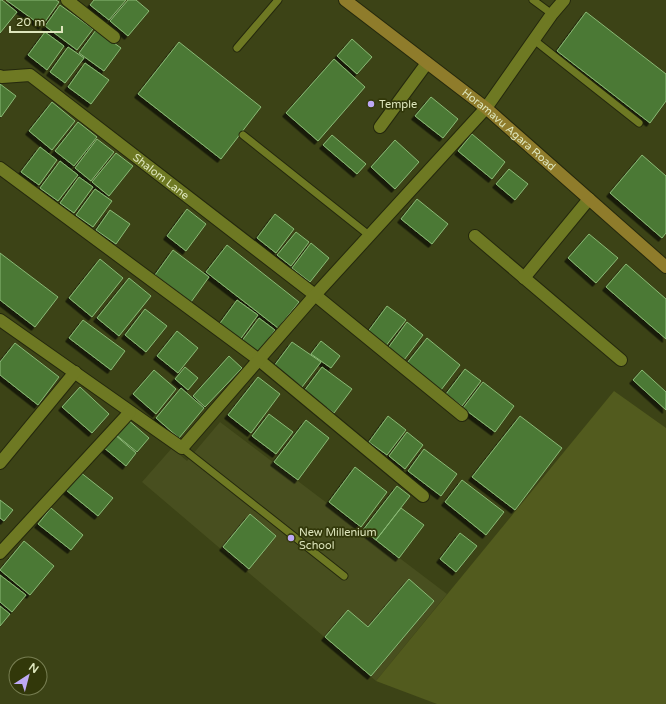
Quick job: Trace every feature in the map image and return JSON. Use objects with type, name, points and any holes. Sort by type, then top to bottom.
[{"type":"street","points":[[67,0],[114,37]]},
{"type":"street","name":"Horamavu Agara Road","points":[[345,0],[486,108],[666,267]]},
{"type":"street","points":[[0,320],[182,448],[316,295],[486,108],[552,14],[564,0]]},
{"type":"street","points":[[380,127],[427,63]]},
{"type":"street","name":"Shalom Lane","points":[[1,76],[30,75],[316,295],[462,415]]},
{"type":"street","points":[[0,168],[259,360],[423,496]]},
{"type":"street","points":[[524,278],[588,199]]},
{"type":"street","points":[[476,236],[621,360]]},
{"type":"street","points":[[0,463],[75,372]]},
{"type":"street","points":[[0,553],[130,412]]},
{"type":"lane","points":[[238,48],[278,0]]},
{"type":"lane","points":[[534,0],[552,14]]},
{"type":"lane","points":[[534,40],[639,123]]},
{"type":"lane","points":[[243,135],[370,236]]},
{"type":"lane","points":[[182,448],[344,576]]},
{"type":"shaded area","points":[[614,391],[666,428],[666,704],[437,704],[376,681]]},
{"type":"shaded area","name":"New Millenium School","points":[[220,422],[447,594],[376,681],[142,482],[172,448],[187,461]]},
{"type":"building","points":[[0,0],[17,12],[0,33]]},
{"type":"building","points":[[6,0],[56,0],[59,2],[42,26]]},
{"type":"building","points":[[94,0],[126,0],[109,20],[90,5]]},
{"type":"building","points":[[128,0],[136,0],[149,11],[128,36],[110,21]]},
{"type":"building","points":[[60,5],[93,29],[77,50],[45,26]]},
{"type":"building","points":[[586,12],[666,74],[666,101],[650,123],[557,51]]},
{"type":"building","points":[[96,30],[121,48],[104,71],[79,53]]},
{"type":"building","points":[[45,32],[64,46],[47,70],[28,55]]},
{"type":"building","points":[[352,39],[372,57],[357,74],[337,56]]},
{"type":"building","points":[[179,42],[261,107],[221,159],[138,94]]},
{"type":"building","points":[[68,47],[84,58],[65,83],[50,72]]},
{"type":"building","points":[[334,59],[365,87],[318,141],[286,113]]},
{"type":"building","points":[[85,63],[109,80],[91,104],[68,87]]},
{"type":"building","points":[[0,84],[16,96],[1,117],[0,116]]},
{"type":"building","points":[[431,97],[458,119],[443,138],[415,116]]},
{"type":"building","points":[[52,102],[75,121],[52,150],[29,131]]},
{"type":"building","points":[[78,122],[97,137],[74,166],[55,151]]},
{"type":"building","points":[[472,134],[505,162],[492,179],[458,151]]},
{"type":"building","points":[[332,135],[366,164],[357,174],[323,145]]},
{"type":"building","points":[[97,139],[114,152],[91,181],[75,168]]},
{"type":"building","points":[[395,140],[419,162],[395,189],[371,167]]},
{"type":"building","points":[[40,147],[57,160],[39,185],[21,172]]},
{"type":"building","points":[[116,153],[133,166],[109,196],[92,182]]},
{"type":"building","points":[[642,155],[666,176],[666,233],[662,238],[610,193]]},
{"type":"building","points":[[60,161],[78,175],[58,201],[40,188]]},
{"type":"building","points":[[509,169],[528,184],[515,200],[496,184]]},
{"type":"building","points":[[79,177],[93,187],[74,213],[60,203]]},
{"type":"building","points":[[95,189],[112,201],[93,227],[76,215]]},
{"type":"building","points":[[417,199],[448,224],[432,244],[401,219]]},
{"type":"building","points":[[187,209],[206,224],[186,251],[167,236]]},
{"type":"building","points":[[110,210],[130,224],[116,244],[96,230]]},
{"type":"building","points":[[275,214],[294,229],[276,253],[257,238]]},
{"type":"building","points":[[296,232],[309,242],[291,266],[277,255]]},
{"type":"building","points":[[589,234],[618,258],[596,283],[568,258]]},
{"type":"building","points":[[311,243],[329,258],[310,282],[292,268]]},
{"type":"building","points":[[227,245],[299,302],[278,328],[206,272]]},
{"type":"building","points":[[173,250],[209,277],[191,302],[155,275]]},
{"type":"building","points":[[0,253],[58,297],[35,327],[0,300]]},
{"type":"building","points":[[100,259],[123,278],[92,317],[69,298]]},
{"type":"building","points":[[626,264],[666,299],[666,339],[606,287]]},
{"type":"building","points":[[129,278],[151,296],[119,336],[97,318]]},
{"type":"building","points":[[237,300],[258,315],[239,341],[218,326]]},
{"type":"building","points":[[387,306],[406,320],[385,347],[367,333]]},
{"type":"building","points":[[145,309],[167,326],[146,352],[125,335]]},
{"type":"building","points":[[259,318],[275,330],[258,354],[241,342]]},
{"type":"building","points":[[83,320],[125,351],[111,370],[69,338]]},
{"type":"building","points":[[407,322],[423,335],[404,360],[388,348]]},
{"type":"building","points":[[177,331],[198,348],[178,373],[157,356]]},
{"type":"building","points":[[427,338],[460,365],[441,390],[407,363]]},
{"type":"building","points":[[321,341],[340,356],[331,368],[311,354]]},
{"type":"building","points":[[292,342],[321,362],[302,387],[274,366]]},
{"type":"building","points":[[15,343],[59,377],[38,405],[0,375],[0,362]]},
{"type":"building","points":[[229,356],[242,368],[205,407],[193,396]]},
{"type":"building","points":[[185,367],[198,378],[188,390],[175,379]]},
{"type":"building","points":[[322,367],[352,389],[334,413],[304,391]]},
{"type":"building","points":[[465,369],[481,381],[462,406],[446,394]]},
{"type":"building","points":[[154,370],[176,389],[156,414],[133,394]]},
{"type":"building","points":[[642,370],[666,392],[666,410],[633,380]]},
{"type":"building","points":[[258,377],[280,394],[251,433],[228,415]]},
{"type":"building","points":[[483,382],[514,406],[495,432],[463,408]]},
{"type":"building","points":[[80,387],[109,414],[92,433],[62,407]]},
{"type":"building","points":[[181,388],[204,408],[179,438],[156,418]]},
{"type":"building","points":[[269,414],[293,432],[276,454],[252,436]]},
{"type":"building","points":[[388,416],[406,430],[387,455],[369,442]]},
{"type":"building","points":[[520,416],[562,448],[515,510],[472,477]]},
{"type":"building","points":[[127,419],[149,438],[137,452],[115,434]]},
{"type":"building","points":[[306,420],[329,438],[298,480],[274,462]]},
{"type":"building","points":[[407,432],[423,445],[405,469],[389,456]]},
{"type":"building","points":[[114,434],[136,453],[126,466],[103,447]]},
{"type":"building","points":[[424,449],[457,474],[441,496],[408,471]]},
{"type":"building","points":[[355,467],[387,492],[361,527],[329,502]]},
{"type":"building","points":[[80,472],[113,498],[98,516],[66,490]]},
{"type":"building","points":[[462,480],[504,512],[486,535],[445,502]]},
{"type":"building","points":[[397,486],[410,496],[376,540],[363,530]]},
{"type":"building","points":[[0,500],[13,510],[4,521],[0,518]]},
{"type":"building","points":[[51,508],[83,535],[71,550],[38,524]]},
{"type":"building","points":[[401,508],[424,525],[399,558],[376,540]]},
{"type":"building","points":[[250,514],[276,536],[249,569],[223,547]]},
{"type":"building","points":[[460,533],[477,546],[456,572],[440,559]]},
{"type":"building","points":[[24,541],[54,566],[30,595],[0,570]]},
{"type":"building","points":[[0,575],[26,595],[12,612],[0,602]]},
{"type":"building","points":[[409,579],[434,601],[371,676],[325,637],[348,610],[368,627]]},
{"type":"building","points":[[0,606],[10,614],[0,626]]},
{"type":"place","name":"Temple","points":[[371,104]]},
{"type":"place","name":"New Millenium School","points":[[291,538]]}]
